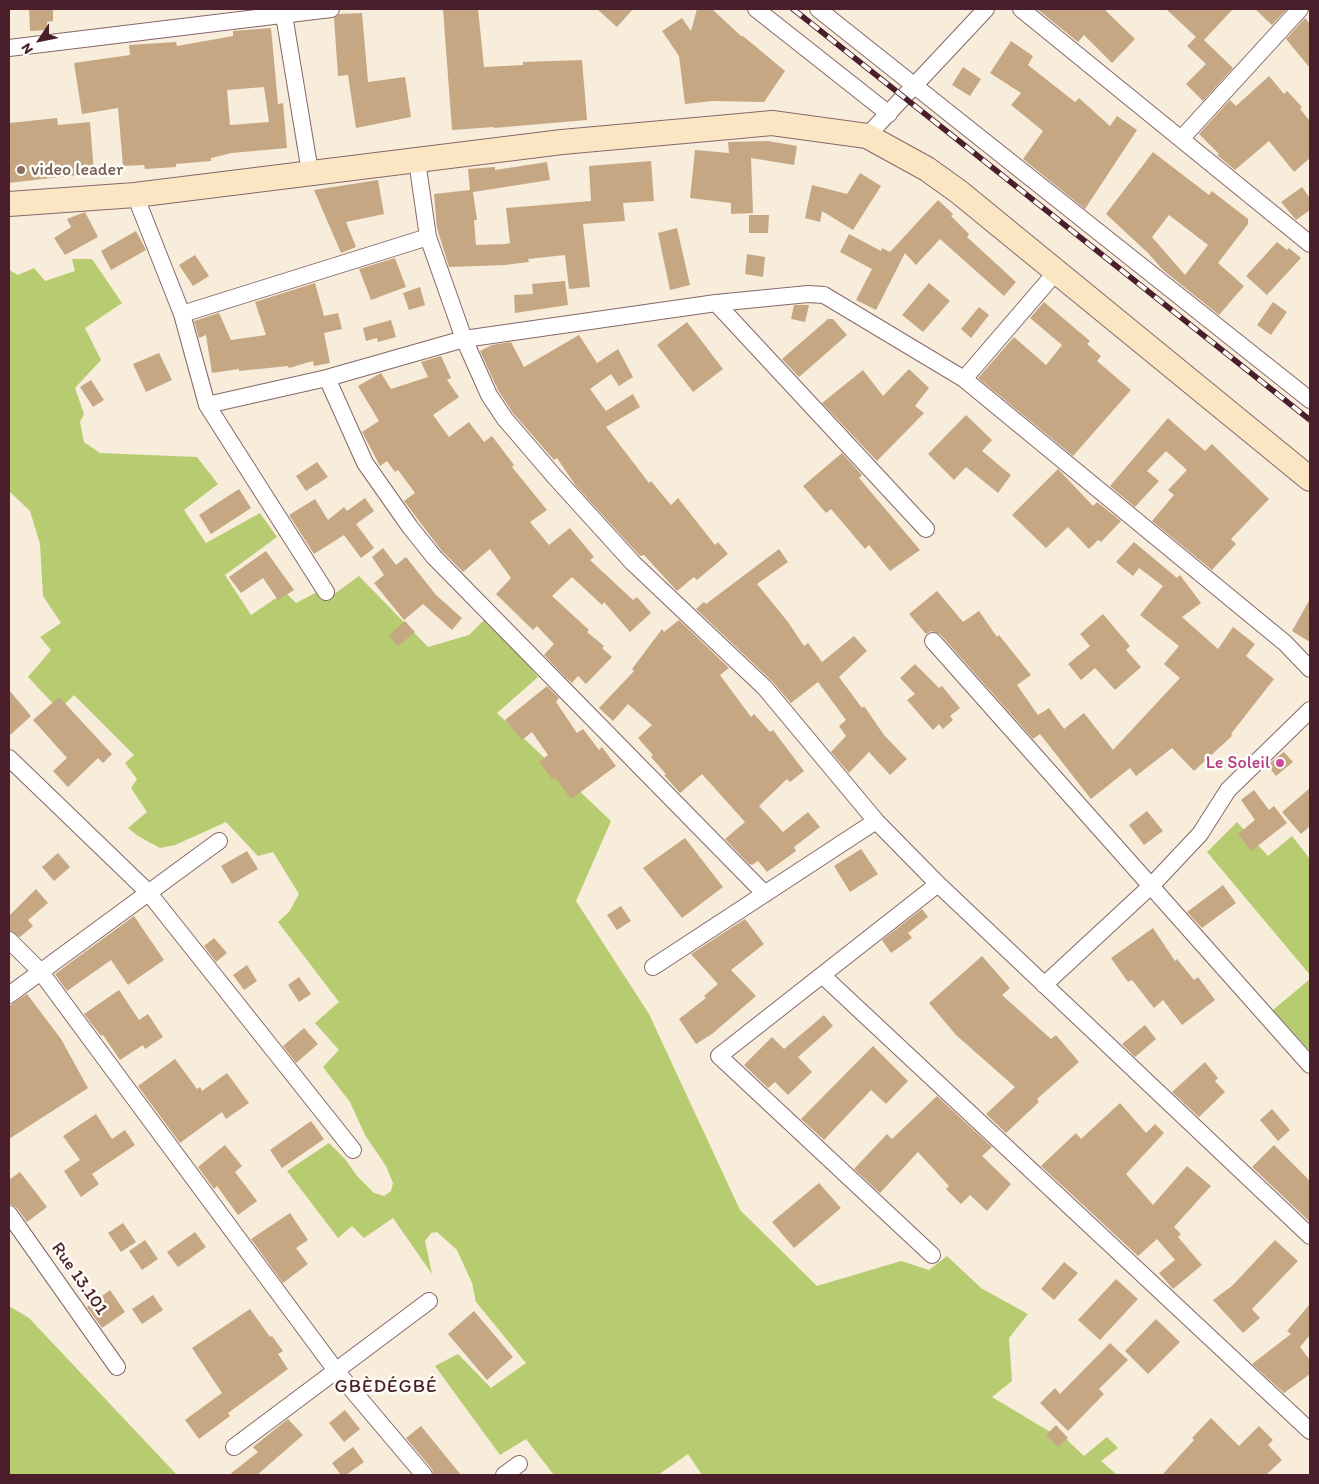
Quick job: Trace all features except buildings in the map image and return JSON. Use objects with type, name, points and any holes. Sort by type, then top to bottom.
[{"type":"main road","points":[[9,204],[135,195],[562,142],[772,123],[868,136],[927,169],[959,192],[1310,479]]},
{"type":"street","points":[[9,48],[283,12],[331,9]]},
{"type":"street","points":[[756,9],[888,114]]},
{"type":"street","points":[[818,9],[1310,400]]},
{"type":"street","points":[[868,136],[986,9]]},
{"type":"street","points":[[1021,9],[1310,244]]},
{"type":"street","points":[[1181,139],[1300,9]]},
{"type":"street","points":[[283,12],[310,172]]},
{"type":"street","points":[[417,161],[428,237],[464,338],[489,395],[505,418],[554,476],[633,562],[765,688],[876,821],[938,884],[1310,1236]]},
{"type":"street","points":[[135,195],[182,314],[207,405],[326,592]]},
{"type":"street","points":[[182,314],[428,237]]},
{"type":"street","points":[[964,379],[1056,272]]},
{"type":"street","points":[[207,405],[326,378],[464,338],[716,304],[808,294],[824,295],[964,379],[1285,643],[1310,670]]},
{"type":"street","points":[[716,304],[926,529]]},
{"type":"street","points":[[326,378],[365,463],[410,527],[434,557],[765,894]]},
{"type":"street","points":[[933,641],[1152,885],[1310,1065]]},
{"type":"street","points":[[1044,985],[1152,885],[1200,834],[1228,790],[1310,710]]},
{"type":"street","points":[[9,758],[148,892],[353,1150]]},
{"type":"street","points":[[653,967],[876,821]]},
{"type":"street","points":[[9,995],[219,841]]},
{"type":"street","points":[[932,1255],[719,1056],[938,884]]},
{"type":"street","points":[[9,940],[40,971],[337,1372],[424,1475]]},
{"type":"street","points":[[822,975],[1310,1431]]},
{"type":"street","name":"Rue 13.101","points":[[9,1214],[117,1367]]},
{"type":"street","points":[[234,1447],[337,1372],[429,1301]]},
{"type":"street","points":[[504,1475],[519,1464]]},
{"type":"green space","points":[[72,259],[92,259],[122,303],[85,328],[101,360],[75,388],[84,414],[80,422],[84,442],[100,453],[197,457],[218,484],[184,510],[206,543],[260,513],[277,537],[225,575],[251,615],[285,592],[296,603],[317,592],[326,600],[359,576],[428,647],[469,635],[488,616],[538,677],[497,713],[611,821],[576,901],[649,1014],[740,1210],[817,1286],[901,1261],[929,1270],[947,1256],[981,1288],[1028,1314],[1009,1338],[1012,1381],[992,1397],[1062,1439],[1065,1438],[1084,1456],[1107,1437],[1118,1448],[1101,1461],[1117,1475],[702,1475],[688,1454],[658,1475],[554,1475],[526,1439],[500,1455],[435,1366],[458,1354],[491,1388],[526,1363],[476,1302],[472,1283],[457,1250],[437,1232],[431,1233],[425,1241],[432,1274],[393,1218],[364,1238],[352,1226],[338,1238],[287,1171],[329,1143],[374,1193],[384,1196],[391,1191],[393,1183],[386,1166],[365,1135],[350,1102],[323,1067],[339,1050],[315,1023],[339,1002],[278,922],[289,912],[299,894],[273,852],[258,856],[226,822],[175,845],[160,848],[128,828],[147,812],[131,788],[137,779],[125,763],[134,755],[74,695],[59,710],[28,677],[51,650],[40,637],[61,623],[43,596],[40,544],[30,511],[9,491],[9,270],[18,275],[34,268],[45,281],[75,271]]},
{"type":"green space","points":[[1237,822],[1268,856],[1292,836],[1310,859],[1310,975],[1207,852]]},
{"type":"green space","points":[[1310,979],[1310,1051],[1273,1010]]},
{"type":"green space","points":[[9,1306],[29,1318],[177,1475],[9,1475]]},
{"type":"railway","points":[[793,9],[1310,420]]},
{"type":"place","name":"video leader","points":[[21,170]]},
{"type":"place","name":"Le Soleil","points":[[1280,763]]},
{"type":"district","name":"GBÈDÉGBÉ","points":[[386,1387]]}]
